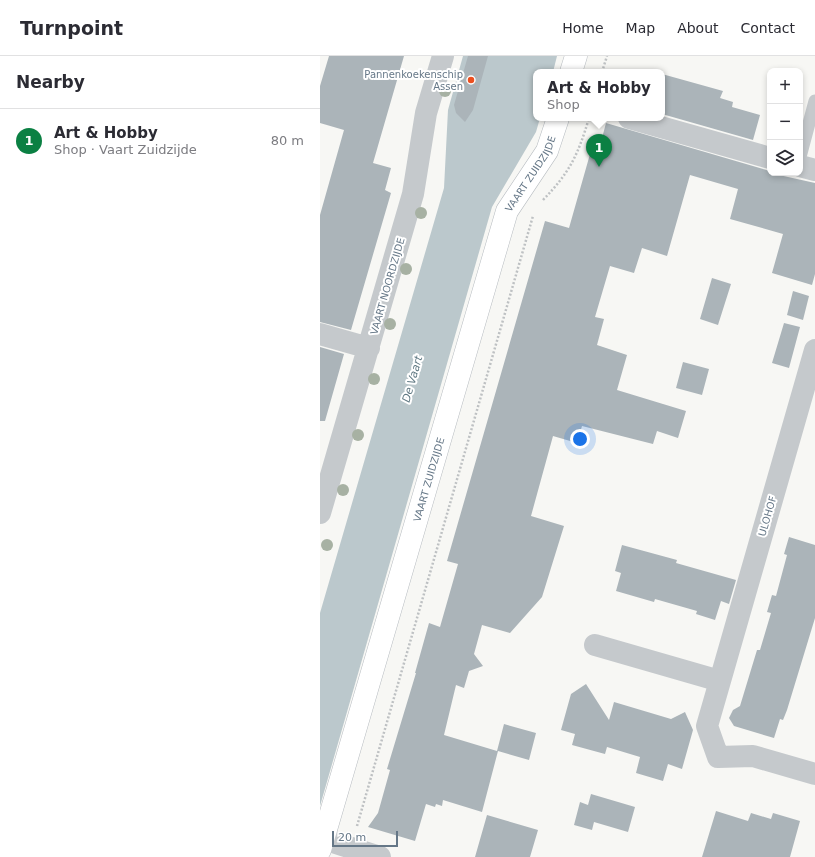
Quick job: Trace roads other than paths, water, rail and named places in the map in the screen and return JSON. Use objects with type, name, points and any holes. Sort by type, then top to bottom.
[{"type":"main road","points":[[572,69],[576,56]]},
{"type":"main road","name":"VAART ZUIDZIJDE","points":[[322,844],[507,211],[547,151],[557,121]]},
{"type":"street","name":"VAART NOORDZIJDE","points":[[320,514],[413,194],[426,113],[443,56]]},
{"type":"street","points":[[640,121],[767,157]]},
{"type":"street","points":[[803,167],[815,170]]},
{"type":"street","points":[[320,334],[369,348]]},
{"type":"street","name":"ULOHOF","points":[[815,350],[707,726],[718,757],[753,756],[815,774]]},
{"type":"street","points":[[595,645],[720,681]]},
{"type":"street","points":[[322,844],[350,848],[380,857]]},
{"type":"lane","points":[[803,146],[815,101]]},
{"type":"water","name":"De Vaart","points":[[463,56],[557,56],[554,69],[533,69],[533,121],[539,121],[536,132],[492,207],[320,806],[320,613],[444,188],[448,110]]},
{"type":"place","name":"Pannenkoekenschip Assen","points":[[471,80]]},
{"type":"place","name":"Art & Hobby","points":[[599,167]]}]
